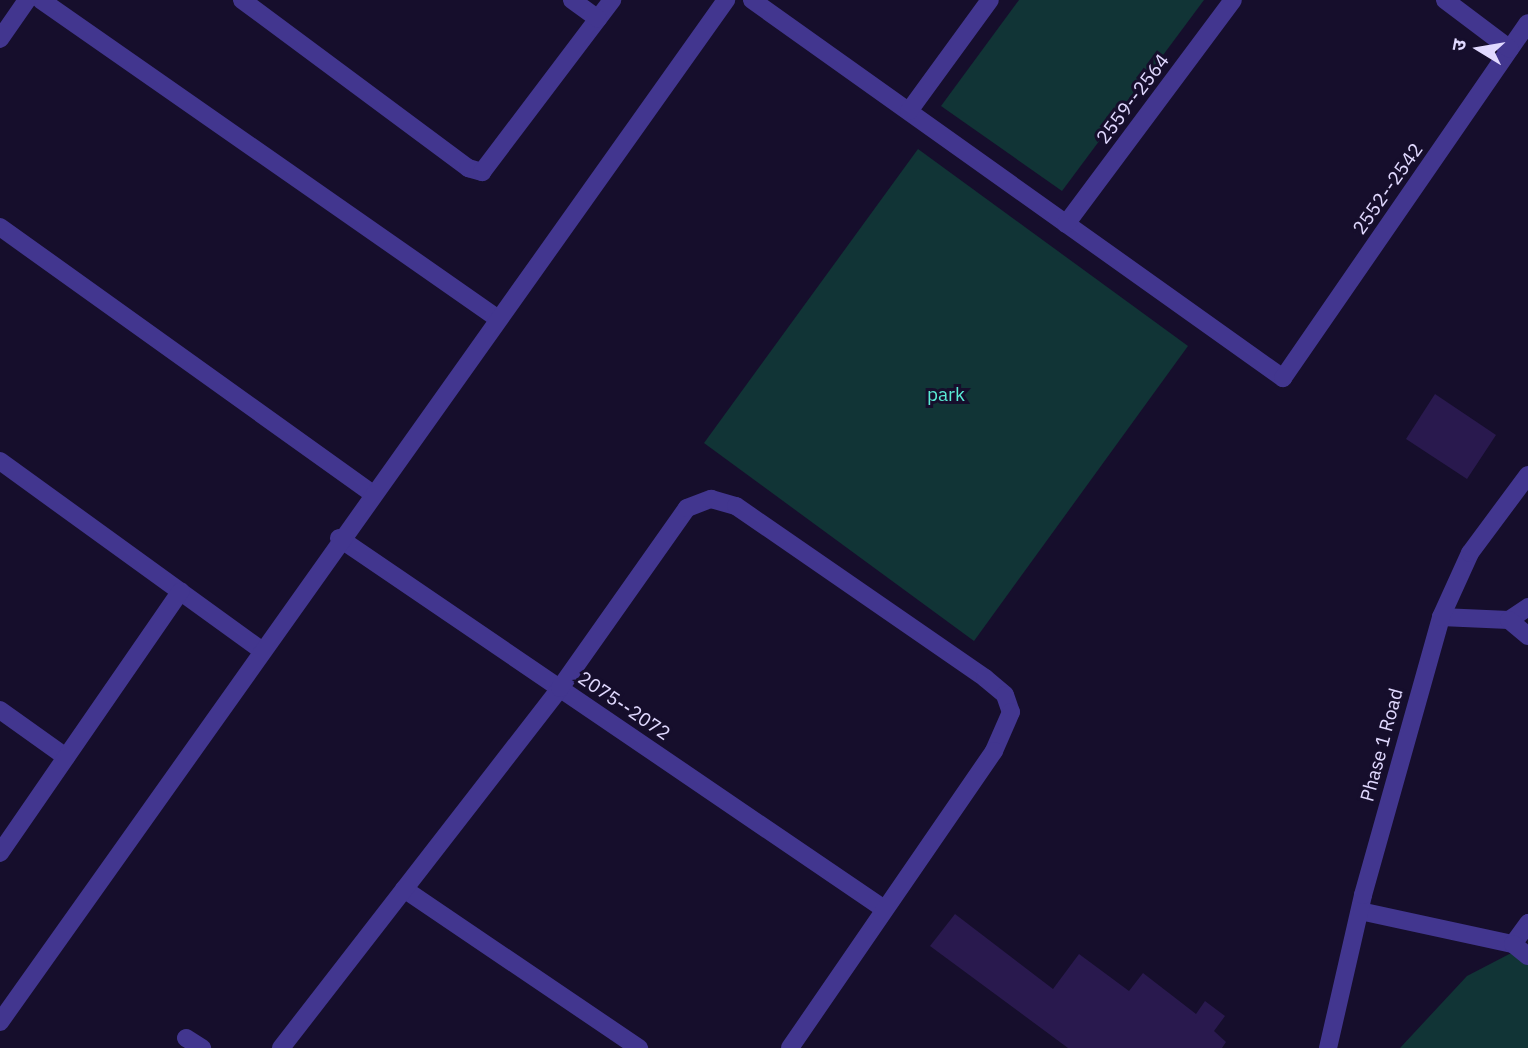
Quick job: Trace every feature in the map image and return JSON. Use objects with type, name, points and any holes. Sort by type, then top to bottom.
[{"type":"street","points":[[0,39],[27,0]]},
{"type":"street","points":[[41,0],[497,318]]},
{"type":"street","points":[[242,0],[468,169],[482,172],[612,0]]},
{"type":"street","points":[[572,0],[598,19]]},
{"type":"street","points":[[0,1022],[339,538],[726,0]]},
{"type":"street","points":[[752,0],[1066,224]]},
{"type":"street","points":[[909,111],[990,0]]},
{"type":"street","name":"2559--2564","points":[[1066,224],[1233,0]]},
{"type":"street","points":[[1445,0],[1510,49]]},
{"type":"street","name":"2552--2542","points":[[1066,224],[1283,378],[1528,23]]},
{"type":"street","points":[[0,227],[371,493]]},
{"type":"street","points":[[0,461],[261,649]]},
{"type":"street","name":"Phase 1 Road","points":[[1328,1048],[1360,911],[1441,617],[1470,553],[1528,475]]},
{"type":"street","points":[[281,1048],[560,688],[687,508],[711,499],[736,506],[1004,695],[1011,712],[994,751],[790,1048]]},
{"type":"street","name":"2075--2072","points":[[339,538],[884,909]]},
{"type":"street","points":[[0,853],[181,592]]},
{"type":"street","points":[[1441,617],[1509,620],[1528,607]]},
{"type":"street","points":[[1509,620],[1528,636]]},
{"type":"street","points":[[0,710],[66,757]]},
{"type":"street","points":[[404,889],[639,1048]]},
{"type":"street","points":[[1360,911],[1513,944],[1528,956]]},
{"type":"street","points":[[1513,944],[1528,923]]},
{"type":"green space","points":[[1019,0],[1204,0],[1062,191],[941,106]]},
{"type":"green space","name":"park","points":[[918,149],[1188,346],[974,641],[704,443]]},
{"type":"green space","points":[[1519,949],[1528,956],[1528,1048],[1400,1048],[1467,976]]},
{"type":"building","points":[[1435,394],[1496,435],[1467,479],[1406,439]]},
{"type":"building","points":[[955,914],[1053,989],[1079,954],[1129,991],[1143,973],[1196,1014],[1205,1001],[1225,1016],[1214,1031],[1226,1042],[1222,1048],[1068,1048],[930,946]]}]
